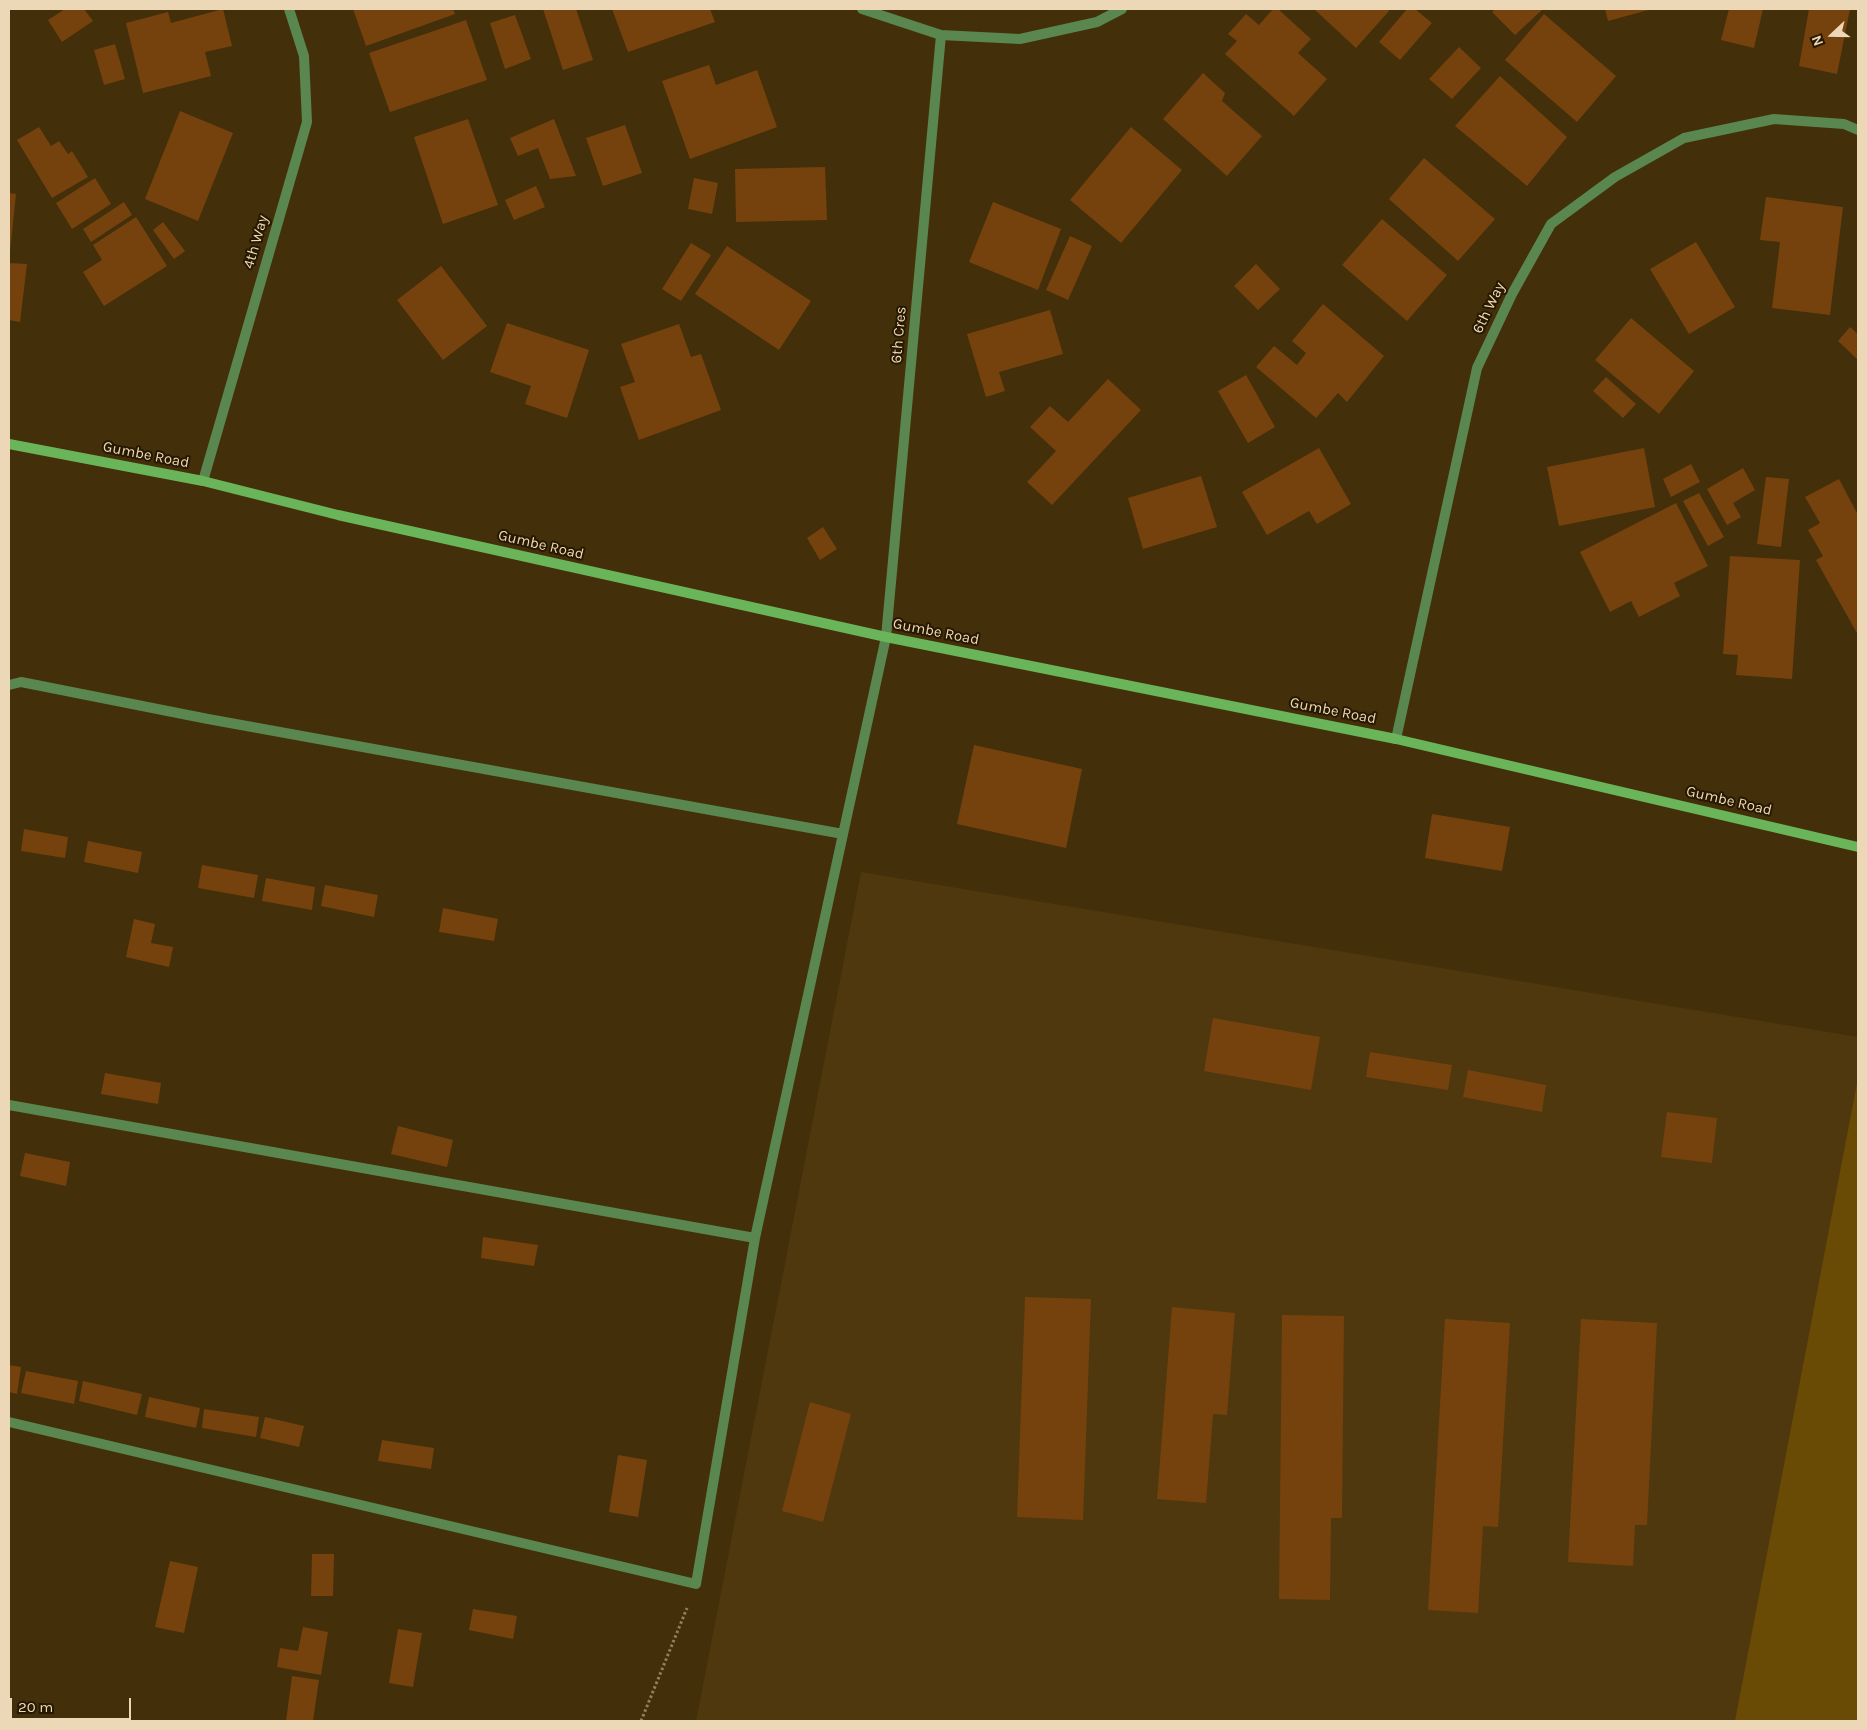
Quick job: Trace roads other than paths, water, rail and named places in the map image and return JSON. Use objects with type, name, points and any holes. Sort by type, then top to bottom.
[{"type":"street","name":"4th Way","points":[[203,481],[306,122],[304,56],[289,9]]},
{"type":"street","points":[[862,9],[941,35],[1020,39],[1097,22],[1122,9]]},
{"type":"street","name":"6th Cres","points":[[9,1422],[696,1584],[755,1238],[886,637],[941,35]]},
{"type":"street","name":"6th Way","points":[[1396,739],[1477,368],[1512,294],[1551,224],[1615,177],[1684,138],[1774,119],[1844,124],[1858,130]]},
{"type":"street","name":"Gumbe Road","points":[[9,444],[203,481],[348,517],[886,637],[1396,739],[1858,847]]},
{"type":"street","points":[[9,684],[21,682],[208,719],[843,834]]},
{"type":"street","points":[[9,1105],[755,1238]]}]
